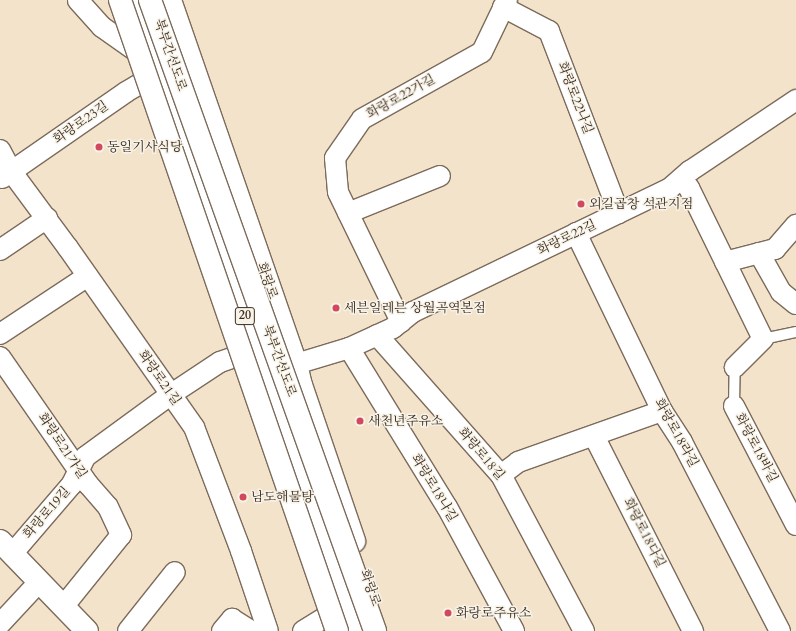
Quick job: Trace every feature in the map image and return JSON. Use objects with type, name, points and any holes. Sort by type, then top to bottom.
[{"type":"main road","points":[[120,0],[337,631]]},
{"type":"main road","name":"20","points":[[138,0],[240,294],[252,351],[269,394],[354,631]]},
{"type":"main road","name":"북부간선도로","points":[[150,0],[375,631]]},
{"type":"main road","name":"화랑로","points":[[170,0],[296,364],[301,385],[384,631]]},
{"type":"main road","points":[[240,294],[257,302],[272,296]]},
{"type":"main road","name":"화랑로19길","points":[[6,548],[87,631]]},
{"type":"street","points":[[78,0],[102,27],[163,70]]},
{"type":"street","name":"화랑로22나길","points":[[505,3],[549,31],[619,213]]},
{"type":"street","name":"화랑로22가길","points":[[401,322],[338,192],[335,158],[362,119],[482,52],[505,3]]},
{"type":"street","name":"화랑로23길","points":[[6,175],[126,92],[163,70]]},
{"type":"street","name":"화랑로22길","points":[[296,364],[349,348],[393,328],[413,312],[669,189],[681,179],[796,100]]},
{"type":"street","name":"화랑로21길","points":[[0,150],[6,175],[46,218],[194,427],[241,551],[268,631]]},
{"type":"street","points":[[348,213],[440,176]]},
{"type":"street","points":[[681,179],[689,188],[763,339]]},
{"type":"street","points":[[0,250],[46,218]]},
{"type":"street","points":[[725,262],[775,249],[796,225]]},
{"type":"street","name":"화랑로18라길","points":[[576,233],[662,411],[682,442],[780,631]]},
{"type":"street","points":[[759,252],[781,292],[796,304]]},
{"type":"street","points":[[0,334],[88,276]]},
{"type":"street","name":"화랑로18길","points":[[377,335],[501,475],[584,631]]},
{"type":"street","name":"화랑로18바길","points":[[735,366],[763,339]]},
{"type":"street","name":"화랑로18나길","points":[[349,348],[447,506],[514,631]]},
{"type":"street","points":[[79,471],[85,457],[170,395],[220,362],[252,351]]},
{"type":"street","name":"화랑로21가길","points":[[0,357],[88,484],[108,507],[121,535],[63,607]]},
{"type":"street","name":"화랑로18바길","points":[[734,406],[796,525]]},
{"type":"street","points":[[501,475],[518,462],[662,411]]},
{"type":"street","name":"화랑로18다길","points":[[594,436],[693,631]]},
{"type":"street","name":"화랑로19길","points":[[6,548],[72,484],[79,471]]},
{"type":"street","points":[[128,631],[176,572]]},
{"type":"street","points":[[0,624],[39,582]]},
{"type":"street","points":[[303,631],[345,606]]},
{"type":"street","points":[[222,631],[232,619],[251,631]]},
{"type":"lane","points":[[763,339],[796,332]]},
{"type":"lane","name":"화랑로18바길","points":[[734,406],[735,366]]},
{"type":"place","name":"동일기사식당","points":[[99,147]]},
{"type":"place","name":"외길곱창 석관지점","points":[[581,204]]},
{"type":"place","name":"세븐일레븐 상월곡역본점","points":[[336,308]]},
{"type":"place","name":"새천년주유소","points":[[360,421]]},
{"type":"place","name":"남도해물탕","points":[[243,497]]},
{"type":"place","name":"화랑로주유소","points":[[448,613]]}]
